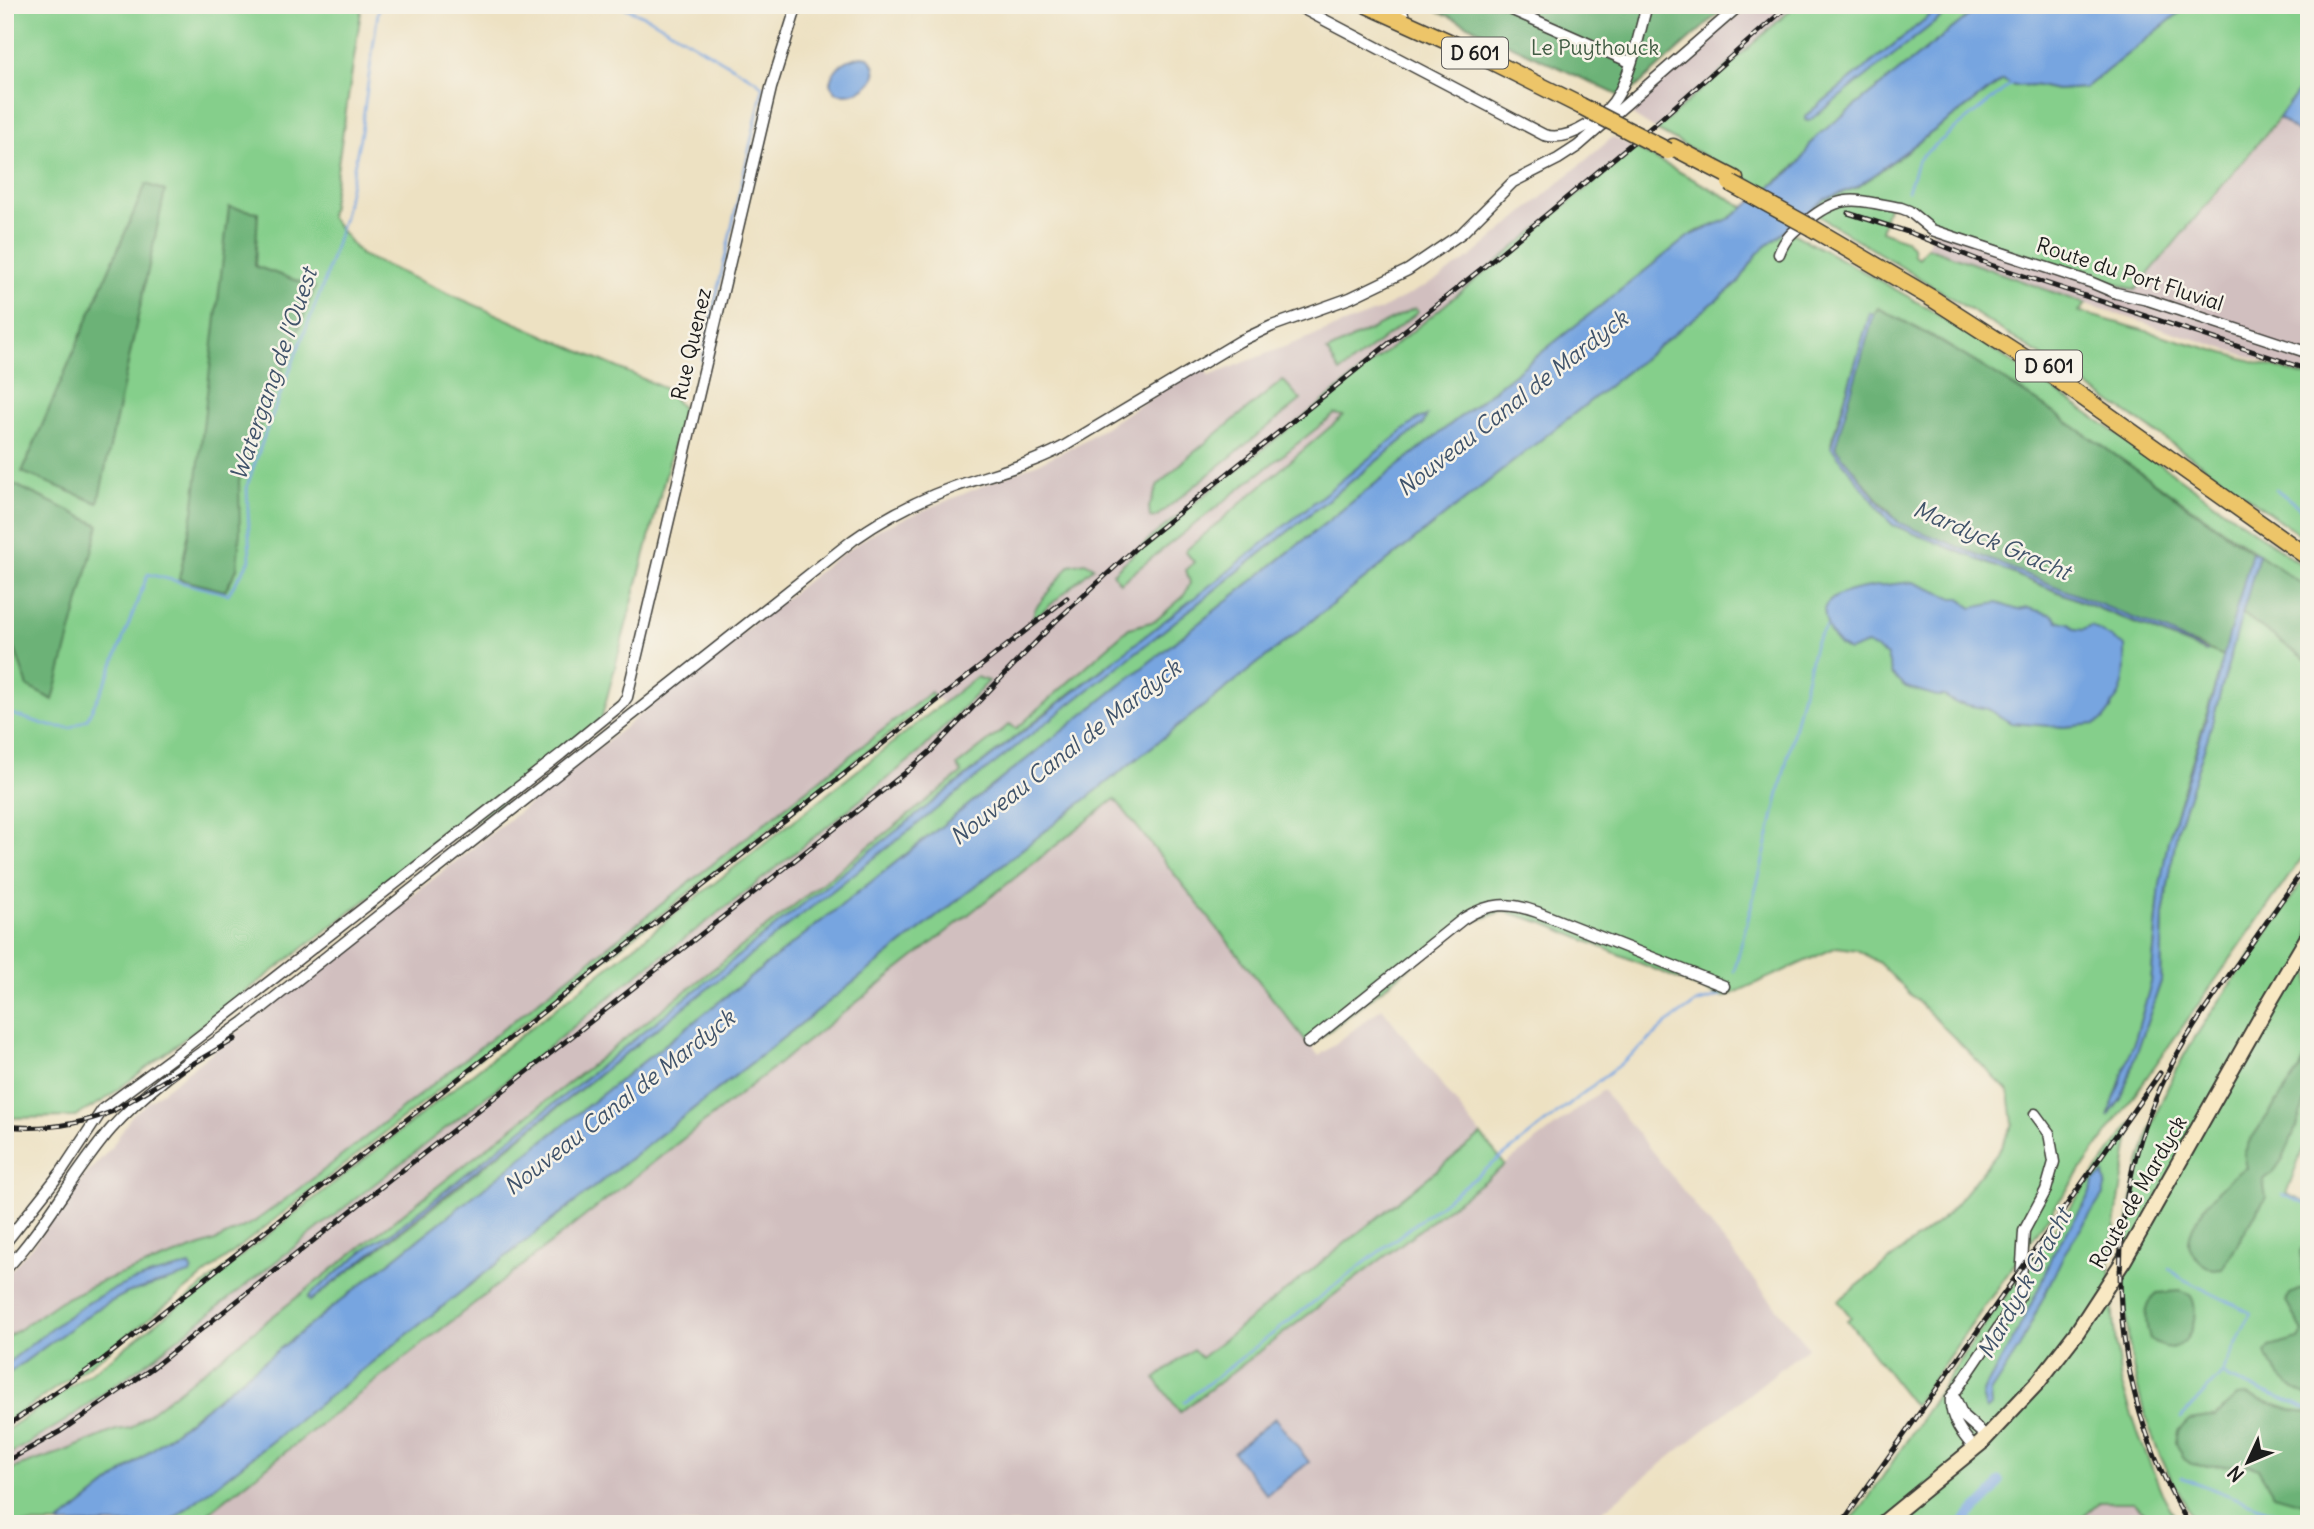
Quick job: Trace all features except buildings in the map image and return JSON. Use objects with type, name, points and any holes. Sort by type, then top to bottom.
[{"type":"main road","name":"D 601","points":[[1367,5],[1584,104]]},
{"type":"main road","name":"D 601","points":[[1384,5],[1400,9],[1498,57],[1919,284],[2049,366],[2309,550]]},
{"type":"main road","name":"D 601","points":[[1814,226],[2053,376],[2309,558]]},
{"type":"main road","name":"Route de Mardyck","points":[[1896,1524],[1933,1494],[2051,1367],[2110,1285],[2309,935]]},
{"type":"main road","name":"Route de Mardyck","points":[[1882,1524],[1975,1449]]},
{"type":"street","name":"Rue Quenez","points":[[5,1243],[56,1178],[100,1112],[109,1103],[173,1057],[561,754],[622,704],[629,694],[769,94],[797,5]]},
{"type":"street","points":[[1296,5],[1544,135],[1560,137],[1574,133],[1604,111],[1619,93],[1647,5]]},
{"type":"street","points":[[1501,5],[1630,62]]},
{"type":"street","points":[[5,1270],[27,1245],[105,1137],[144,1097],[193,1057],[255,1013],[860,536],[896,513],[932,495],[1054,452],[1245,338],[1350,298],[1408,270],[1462,233],[1513,182],[1578,146],[1740,5]]},
{"type":"street","name":"Route du Port Fluvial","points":[[1779,254],[1790,234],[1824,207],[1844,200],[1905,209],[1929,228],[1939,232],[2116,293],[2148,300],[2309,353]]},
{"type":"street","points":[[1308,1043],[1463,919],[1484,907],[1496,905],[1515,905],[1537,912],[1724,986]]},
{"type":"street","points":[[1975,1449],[1961,1432],[1951,1410],[1952,1396],[2015,1306],[2021,1293],[2024,1231],[2046,1190],[2054,1162],[2049,1133],[2035,1114]]},
{"type":"street","points":[[1960,1383],[1956,1397],[1958,1409],[1987,1437]]},
{"type":"shaded area","points":[[1754,5],[1796,5],[1656,130],[1626,111],[1723,27]]},
{"type":"shaded area","points":[[2279,118],[2309,141],[2309,376],[2086,304],[1927,247],[1934,226],[2135,290]]},
{"type":"shaded area","points":[[1613,137],[1635,148],[1429,318],[1155,534],[1113,574],[1121,583],[1335,414],[1344,416],[1185,551],[1194,562],[1187,570],[1190,583],[1184,595],[1155,621],[1129,628],[1015,730],[1011,724],[957,766],[962,773],[130,1428],[116,1430],[5,1471],[5,1457],[65,1421],[157,1355],[629,981],[742,895],[920,752],[989,681],[976,677],[943,703],[930,692],[301,1188],[253,1222],[215,1241],[102,1281],[60,1301],[5,1339],[5,1277],[37,1240],[80,1181],[111,1148],[132,1115],[530,803],[832,561],[879,529],[1078,444],[1203,365],[1209,376],[1380,310],[1438,279],[1472,256]]},
{"type":"shaded area","points":[[1115,798],[1319,1056],[1382,1008],[1481,1135],[1200,1358],[1193,1350],[1155,1379],[1180,1412],[1603,1090],[1808,1347],[1586,1524],[194,1524]]},
{"type":"shaded area","points":[[2099,1502],[2134,1502],[2154,1524],[2074,1524]]},
{"type":"green space","points":[[5,5],[362,5],[330,217],[361,255],[664,388],[683,409],[600,724],[500,804],[383,887],[103,1101],[74,1117],[5,1118]]},
{"type":"green space","name":"Le Puythouck","points":[[1425,5],[1728,5],[1624,98]]},
{"type":"green space","points":[[1796,5],[1943,5],[1805,116],[1808,121],[1957,5],[1982,5],[1821,133],[1811,143],[1801,161],[1769,188],[1756,184],[1656,130]]},
{"type":"green space","points":[[2189,5],[2309,5],[2309,76],[2279,118],[2135,290],[1934,226],[1910,206],[1890,200],[1881,231],[1905,240],[1913,247],[1914,255],[1919,258],[1927,247],[2086,304],[2079,312],[2309,377],[2309,542],[2064,370],[1810,211],[1825,199],[1858,187],[2003,80],[2014,86],[2034,85],[2056,90],[2085,88]]},
{"type":"green space","points":[[1635,148],[1745,207],[1725,222],[1689,236],[58,1524],[5,1524],[5,1471],[116,1430],[131,1428],[962,773],[957,766],[1010,724],[1016,729],[1129,628],[1155,621],[1184,596],[1190,583],[1186,570],[1194,562],[1185,551],[1343,416],[1335,414],[1120,583],[1113,573],[1155,534],[1429,318]],"holes":[[[1423,424],[793,920],[414,1222],[310,1301],[308,1298],[312,1293],[373,1243],[390,1234],[441,1194],[1046,712]]]},
{"type":"green space","points":[[146,184],[165,191],[98,503],[22,472]]},
{"type":"green space","points":[[229,207],[258,212],[255,266],[315,287],[239,481],[240,532],[237,569],[225,591],[179,579],[193,512]]},
{"type":"green space","points":[[1787,230],[1927,308],[2024,370],[2309,570],[2309,589],[2060,417],[1933,336],[1878,308],[1874,314],[1870,314],[1831,443],[1893,525],[2205,652],[2209,650],[2224,656],[2168,841],[2158,904],[2151,983],[2109,1114],[2121,1099],[2161,981],[2163,915],[2177,831],[2208,737],[2242,613],[2309,662],[2309,848],[1914,1406],[1847,1320],[1851,1317],[1838,1301],[1947,1215],[2000,1149],[2013,1124],[2009,1092],[1879,963],[1857,950],[1837,947],[1723,998],[1544,923],[1503,911],[1462,926],[1310,1046],[1115,799],[194,1524],[167,1524],[1738,283],[1758,253]]},
{"type":"green space","points":[[1415,308],[1418,312],[1340,372],[1327,351]]},
{"type":"green space","points":[[1878,308],[2023,392],[2252,552],[2224,656],[1899,523],[1838,452],[1835,444]]},
{"type":"green space","points":[[1283,380],[1301,400],[1156,517],[1150,518],[1149,507],[1158,485]]},
{"type":"green space","points":[[5,480],[99,525],[53,700],[28,687],[5,620]]},
{"type":"green space","points":[[2259,554],[2309,589],[2309,662],[2242,613]]},
{"type":"green space","points":[[1085,562],[1094,567],[1032,621],[1035,609],[1070,565]]},
{"type":"green space","points":[[976,677],[989,681],[920,752],[742,895],[629,981],[157,1355],[65,1421],[5,1457],[5,1431],[109,1360]]},
{"type":"green space","points":[[931,692],[935,698],[102,1356],[5,1423],[5,1376],[95,1310],[127,1293],[189,1274],[111,1290],[87,1304],[5,1365],[5,1339],[60,1301],[102,1281],[215,1241],[254,1222],[301,1188]]},
{"type":"green space","points":[[2309,872],[2309,1132],[2286,1194],[2309,1204],[2309,1524],[2196,1524],[2155,1444],[2140,1397],[2130,1349],[2125,1300],[2131,1204],[2142,1156],[2158,1110],[2185,1055]]},
{"type":"green space","points":[[2309,1049],[2309,1090],[2284,1157],[2273,1173],[2263,1180],[2266,1197],[2222,1269],[2213,1270],[2200,1261],[2190,1248],[2189,1239],[2193,1228],[2199,1215],[2218,1191],[2238,1172],[2247,1168],[2244,1154],[2249,1142],[2300,1069]]},
{"type":"green space","points":[[2132,1122],[2109,1262],[2114,1328],[2121,1382],[2162,1493],[2179,1524],[2154,1524],[2134,1502],[2099,1502],[2074,1524],[1847,1524],[1863,1506],[1978,1334]]},
{"type":"green space","points":[[1481,1135],[1505,1165],[1180,1412],[1155,1379],[1193,1349],[1201,1358]]},
{"type":"green space","points":[[2309,1239],[2309,1397],[2283,1379],[2272,1366],[2266,1352],[2270,1347],[2299,1339],[2303,1332],[2286,1301],[2290,1294],[2305,1287],[2300,1251]]},
{"type":"green space","points":[[2180,1291],[2190,1295],[2194,1302],[2195,1312],[2190,1334],[2175,1347],[2163,1347],[2150,1339],[2146,1320],[2147,1308],[2157,1293]]},
{"type":"green space","points":[[2246,1395],[2291,1410],[2309,1412],[2309,1505],[2274,1495],[2258,1469],[2248,1465],[2202,1466],[2184,1459],[2176,1443],[2178,1431],[2189,1420],[2216,1416],[2237,1396]]},
{"type":"water","points":[[1943,5],[1957,5],[1809,121],[1805,120],[1805,116]]},
{"type":"water","name":"Nouveau Canal de Mardyck","points":[[1982,5],[2189,5],[2085,88],[2056,90],[2034,85],[2014,86],[2003,80],[1857,187],[1825,199],[1758,253],[1738,283],[167,1524],[58,1524],[1689,236],[1731,218],[1790,172],[1821,133]]},
{"type":"water","points":[[862,56],[868,57],[874,65],[873,80],[868,86],[852,93],[835,92],[830,84],[837,68]]},
{"type":"water","points":[[2309,76],[2309,141],[2279,118]]},
{"type":"water","points":[[1870,313],[1874,315],[1835,447],[1882,506],[1899,523],[2168,632],[2208,652],[1893,525],[1889,521],[1831,447]]},
{"type":"water","points":[[1427,416],[1423,424],[1148,643],[310,1301],[308,1298],[312,1293],[373,1243],[390,1234],[441,1194],[813,896],[1418,419]]},
{"type":"water","points":[[2252,552],[2259,554],[2208,737],[2177,831],[2163,915],[2161,981],[2121,1099],[2108,1117],[2151,983],[2160,885],[2168,841],[2206,720]]},
{"type":"water","points":[[1913,582],[1953,598],[1961,598],[1971,608],[1997,603],[2018,610],[2028,608],[2053,615],[2058,621],[2069,623],[2075,629],[2083,630],[2091,626],[2125,646],[2123,685],[2111,709],[2103,720],[2095,724],[2064,727],[2011,723],[1988,709],[1956,703],[1944,696],[1906,687],[1892,675],[1887,656],[1867,644],[1849,651],[1834,639],[1826,623],[1824,609],[1830,601],[1850,591]]},
{"type":"water","points":[[2104,1174],[2106,1184],[2103,1195],[2064,1254],[2019,1348],[1990,1393],[1991,1406],[1986,1410],[1982,1396],[1984,1390],[2016,1334],[2052,1255],[2088,1198],[2094,1181]]},
{"type":"water","points":[[190,1266],[190,1274],[127,1293],[95,1310],[5,1376],[5,1365],[84,1305],[140,1278]]},
{"type":"water","points":[[1275,1418],[1309,1462],[1267,1495],[1233,1452]]},
{"type":"waterway","name":"Watergang de l'Ouest","points":[[5,712],[50,726],[70,728],[87,719],[109,675],[148,574],[228,594],[250,560],[247,486],[325,280],[344,217],[361,132],[379,5]]},
{"type":"waterway","points":[[619,5],[651,19],[757,81],[763,88],[702,360]]},
{"type":"waterway","name":"Mardyck Gracht","points":[[1908,191],[1917,162],[1923,155],[2012,83]]},
{"type":"waterway","points":[[2276,489],[2309,515]]},
{"type":"waterway","points":[[1734,971],[1815,642],[1826,627]]},
{"type":"waterway","points":[[1184,1402],[1516,1146],[1643,1046],[1666,1024],[1696,1003],[1721,996]]},
{"type":"waterway","points":[[2283,1195],[2309,1205]]},
{"type":"waterway","points":[[2169,1268],[2181,1278],[2251,1313],[2223,1372],[2181,1418]]},
{"type":"waterway","points":[[2223,1372],[2228,1378],[2309,1409]]},
{"type":"waterway","points":[[2181,1477],[2304,1524]]},
{"type":"waterway","name":"Mardyck Gracht","points":[[1961,1524],[1988,1499],[2000,1481]]},
{"type":"railway","points":[[5,1462],[61,1431],[151,1369],[905,773],[931,751],[1056,621],[1139,545],[1486,265],[1655,124],[1789,5]]},
{"type":"railway","points":[[1848,213],[1911,233],[1991,265],[2309,370]]},
{"type":"railway","points":[[5,1427],[101,1361],[1067,598]]},
{"type":"railway","points":[[2189,1524],[2161,1470],[2140,1413],[2127,1355],[2120,1296],[2122,1237],[2131,1178],[2147,1120],[2172,1064],[2208,1005],[2309,862]]},
{"type":"railway","points":[[5,1126],[59,1126],[111,1112],[235,1039]]},
{"type":"railway","points":[[1841,1524],[2160,1073]]}]
